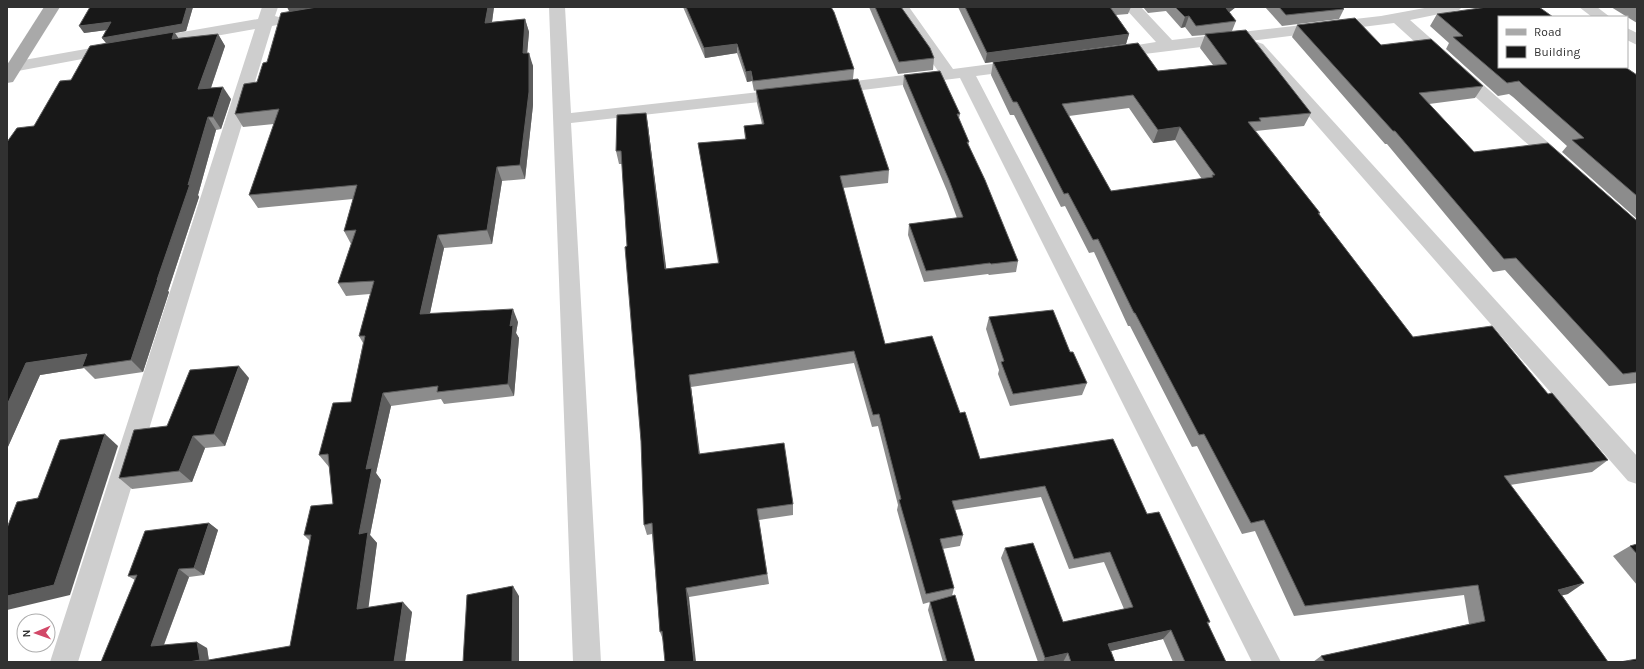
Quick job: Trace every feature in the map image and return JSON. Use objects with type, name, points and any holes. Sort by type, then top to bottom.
[{"type":"main road","points":[[9,71],[52,7]]},
{"type":"street","points":[[557,7],[587,662]]},
{"type":"street","points":[[901,7],[958,74],[1267,662]]},
{"type":"street","points":[[1132,7],[1168,45]]},
{"type":"street","points":[[1364,7],[1390,19],[1573,175]]},
{"type":"street","points":[[1098,54],[1390,19],[1454,7]]},
{"type":"street","points":[[1587,7],[1600,16]]},
{"type":"street","points":[[64,662],[267,15]]},
{"type":"street","points":[[9,71],[267,15],[295,18]]},
{"type":"street","points":[[1628,34],[1637,40]]},
{"type":"street","points":[[1248,37],[1637,472]]},
{"type":"street","points":[[562,119],[958,74],[1036,63]]},
{"type":"building","points":[[90,7],[187,7],[182,24],[102,38],[111,22],[79,26]]},
{"type":"building","points":[[317,7],[488,7],[485,23],[525,19],[523,53],[529,53],[529,92],[520,165],[497,167],[487,230],[438,235],[420,314],[513,309],[510,326],[513,325],[508,384],[437,392],[438,386],[383,393],[366,469],[372,468],[359,534],[368,532],[357,609],[403,602],[394,662],[197,662],[290,646],[311,535],[304,535],[311,506],[333,504],[328,454],[319,455],[333,403],[351,402],[365,336],[359,336],[374,281],[338,283],[356,230],[344,231],[357,185],[249,195],[279,109],[235,114],[244,84],[257,82],[263,63],[267,62],[281,13]]},
{"type":"building","points":[[686,7],[831,7],[854,69],[753,81],[751,71],[746,72],[737,44],[704,48]]},
{"type":"building","points":[[875,7],[901,7],[930,48],[934,58],[899,62]]},
{"type":"building","points":[[965,7],[1110,7],[1129,34],[987,53]]},
{"type":"building","points":[[1175,7],[1227,7],[1226,8],[1236,21],[1196,26],[1189,16],[1185,17]]},
{"type":"building","points":[[1279,7],[1342,7],[1344,9],[1286,15]]},
{"type":"building","points":[[1487,7],[1539,7],[1552,16],[1498,16],[1498,68],[1626,68],[1637,75],[1637,196],[1572,140],[1584,138],[1519,81],[1507,83],[1453,37],[1463,36],[1437,14]]},
{"type":"building","points":[[1355,18],[1381,45],[1431,39],[1483,86],[1419,93],[1474,152],[1548,143],[1637,221],[1637,372],[1623,374],[1516,258],[1504,259],[1395,131],[1393,131],[1297,25]]},
{"type":"building","points":[[1246,30],[1311,113],[1259,118],[1261,121],[1248,122],[1320,213],[1318,213],[1413,337],[1492,326],[1548,394],[1552,393],[1608,460],[1504,476],[1584,583],[1558,590],[1608,662],[1325,662],[1321,656],[1485,621],[1478,585],[1305,606],[1264,520],[1251,523],[1204,434],[1199,435],[1134,313],[1098,239],[1093,240],[1068,193],[1064,194],[1017,102],[1013,102],[993,62],[1138,43],[1158,71],[1227,64],[1205,34]],"holes":[[[1133,95],[1158,130],[1180,127],[1215,175],[1212,175],[1213,177],[1111,191],[1062,104]]]},
{"type":"building","points":[[174,32],[172,39],[218,34],[198,89],[223,87],[213,117],[208,117],[188,185],[190,184],[131,360],[82,367],[87,354],[26,363],[7,405],[7,142],[17,128],[34,126],[60,81],[71,80],[90,46]]},
{"type":"building","points":[[940,71],[960,114],[957,114],[969,142],[967,142],[985,180],[1018,261],[926,271],[909,224],[963,217],[949,180],[904,75]]},
{"type":"building","points":[[858,79],[889,170],[840,176],[885,344],[932,336],[960,413],[965,412],[980,459],[1113,439],[1147,514],[1159,512],[1210,622],[1207,622],[1226,662],[1185,662],[1171,630],[1108,644],[1115,662],[1071,662],[1068,653],[1045,658],[1005,548],[1033,543],[1063,622],[1133,607],[1110,552],[1074,559],[1045,486],[952,501],[963,535],[940,539],[954,588],[926,594],[899,500],[901,499],[879,414],[873,415],[854,351],[689,375],[699,454],[784,443],[793,504],[757,509],[767,574],[686,588],[694,662],[665,662],[662,631],[660,632],[652,523],[644,525],[641,441],[625,247],[627,246],[621,151],[616,151],[617,115],[646,113],[665,269],[719,263],[698,143],[746,139],[744,126],[764,124],[756,90]]},
{"type":"building","points":[[1053,310],[1070,352],[1073,352],[1087,383],[1013,394],[1001,362],[1004,361],[989,317]]},
{"type":"building","points":[[239,366],[214,434],[193,436],[179,471],[119,478],[134,430],[167,426],[190,370]]},
{"type":"building","points":[[105,434],[54,585],[7,596],[7,528],[17,502],[38,498],[60,440]]},
{"type":"building","points":[[209,523],[194,568],[179,569],[151,646],[197,642],[200,660],[189,662],[101,662],[137,575],[128,576],[145,531]]},
{"type":"building","points":[[1637,544],[1637,554],[1630,546]]},
{"type":"building","points":[[513,586],[512,662],[463,662],[467,595]]},
{"type":"building","points":[[955,595],[975,662],[947,662],[930,602]]},
{"type":"building","points":[[1637,659],[1637,662],[1620,662]]}]
